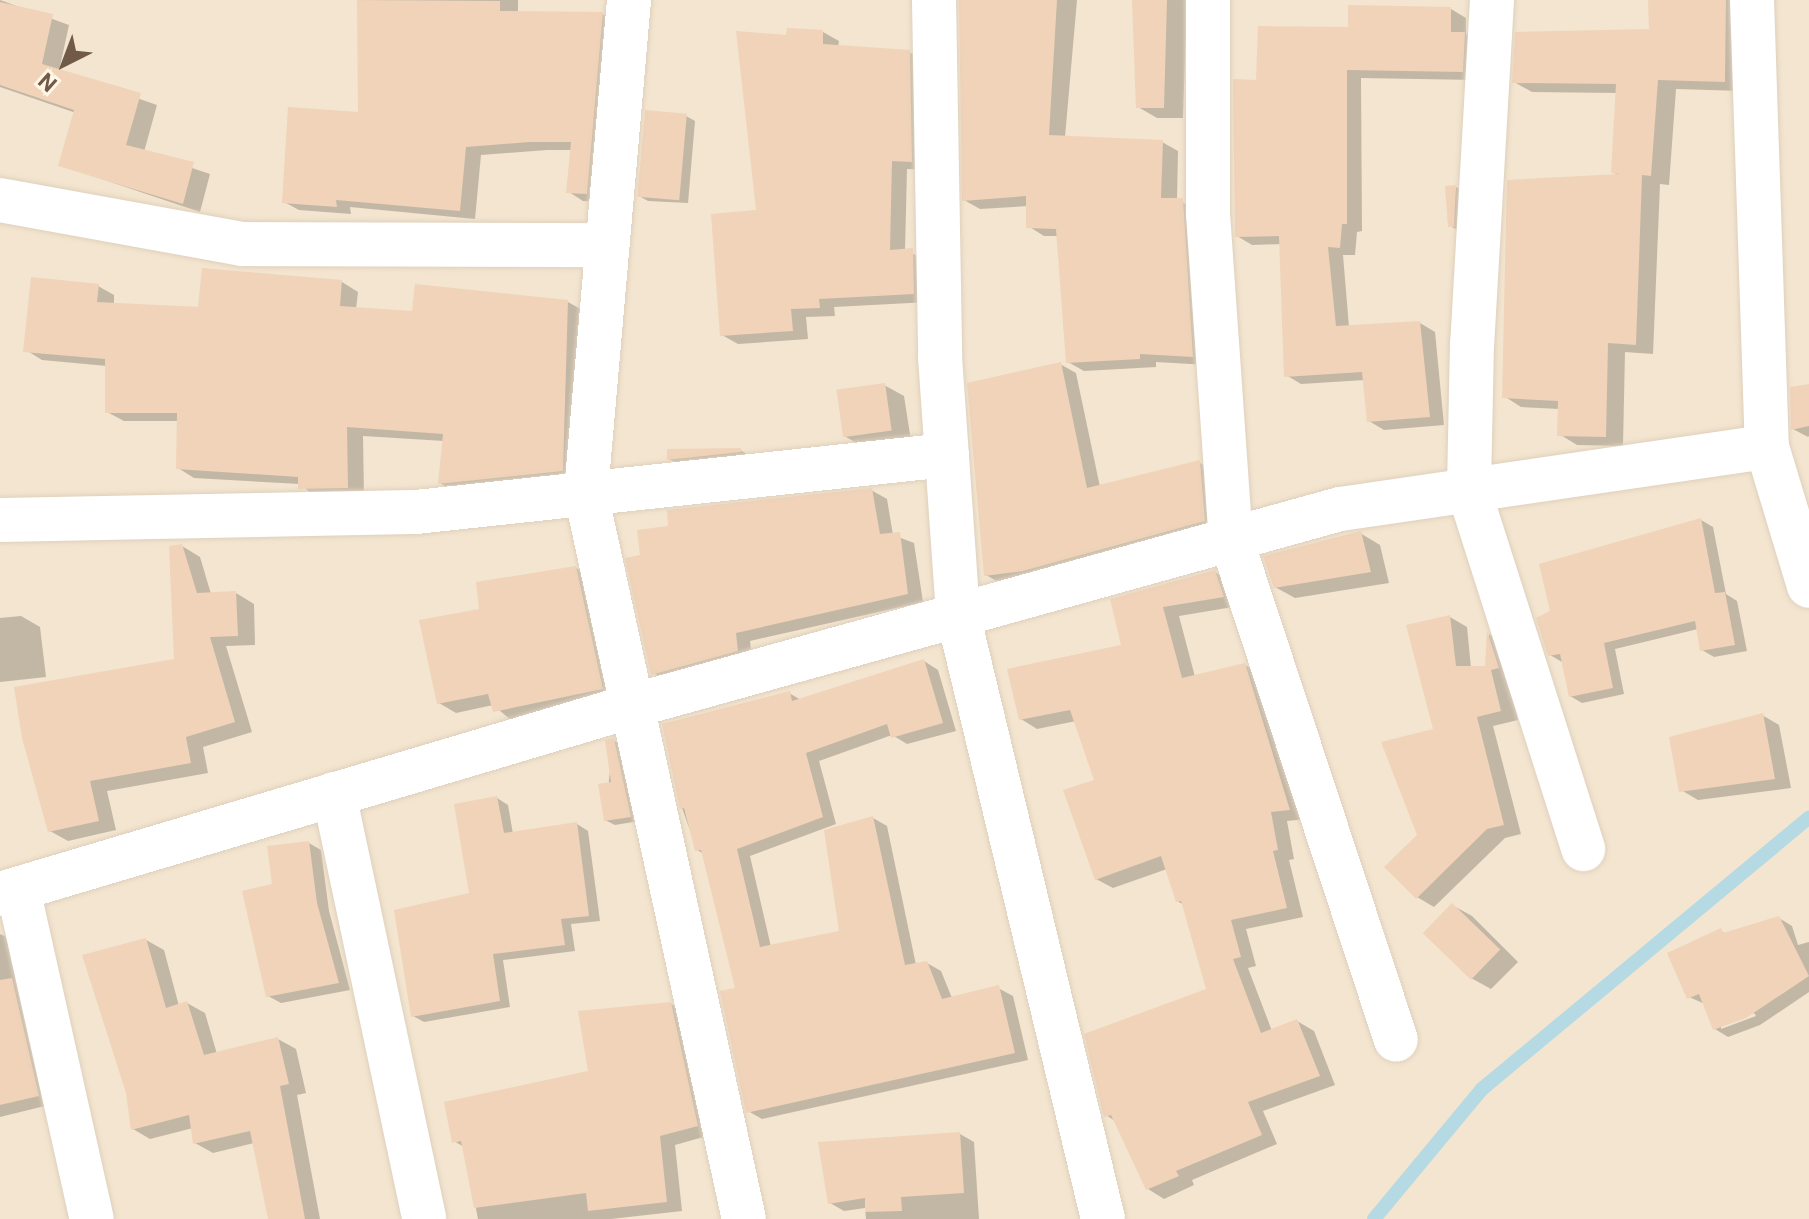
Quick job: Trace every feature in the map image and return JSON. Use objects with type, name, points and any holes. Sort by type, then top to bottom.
[{"type":"street","points":[[629,0],[586,494],[744,1219]]},
{"type":"street","points":[[934,0],[940,357],[958,615],[1103,1219]]},
{"type":"street","points":[[1208,0],[1208,214],[1231,539],[1396,1040]]},
{"type":"street","points":[[1492,0],[1472,343],[1469,491],[1583,849]]},
{"type":"street","points":[[1752,0],[1767,447],[1809,586]]},
{"type":"street","points":[[0,200],[242,244],[607,245]]},
{"type":"street","points":[[92,1219],[9,891],[632,706],[1340,509],[1767,447]]},
{"type":"street","points":[[0,520],[416,512],[947,455]]},
{"type":"street","points":[[334,794],[424,1219]]},
{"type":"shaded area","points":[[0,0],[1809,0],[1809,1219],[0,1219]]},
{"type":"building","points":[[357,0],[500,1],[500,11],[603,12],[587,194],[566,193],[571,142],[530,142],[466,147],[460,211],[336,200],[337,207],[282,203],[288,107],[358,112]]},
{"type":"building","points":[[959,0],[1057,0],[1049,135],[1163,140],[1161,198],[1183,198],[1193,357],[1140,354],[1140,359],[1066,363],[1056,229],[1026,228],[1026,196],[962,201]]},
{"type":"building","points":[[1132,0],[1167,0],[1164,108],[1136,108]]},
{"type":"building","points":[[1648,0],[1726,0],[1725,82],[1658,80],[1651,176],[1642,175],[1636,345],[1608,343],[1606,437],[1557,436],[1558,401],[1502,398],[1507,180],[1620,174],[1611,173],[1616,84],[1512,83],[1515,32],[1649,29]]},
{"type":"building","points":[[0,2],[53,14],[42,64],[141,93],[126,145],[194,162],[183,204],[58,166],[74,110],[0,85]]},
{"type":"building","points":[[1348,5],[1451,7],[1451,32],[1465,32],[1463,72],[1347,70],[1347,224],[1342,224],[1340,248],[1328,247],[1336,326],[1420,321],[1430,417],[1367,422],[1362,372],[1284,377],[1279,236],[1235,237],[1233,79],[1256,80],[1258,26],[1348,27]]},
{"type":"building","points":[[787,28],[823,30],[823,44],[910,50],[912,162],[892,161],[890,250],[913,248],[914,294],[819,299],[820,308],[791,309],[793,331],[720,336],[711,214],[756,210],[736,31],[786,35]]},
{"type":"building","points":[[645,110],[687,114],[679,200],[637,197]]},
{"type":"building","points":[[1456,185],[1454,227],[1448,227],[1445,186]]},
{"type":"building","points":[[202,268],[342,280],[340,306],[412,311],[415,284],[568,300],[563,471],[438,484],[443,434],[347,427],[348,488],[298,489],[298,477],[176,469],[177,413],[105,413],[105,359],[23,352],[31,277],[99,284],[97,302],[198,307]]},
{"type":"building","points":[[1061,362],[1087,488],[1200,460],[1205,521],[1023,571],[984,576],[967,383]]},
{"type":"building","points":[[885,383],[892,431],[843,437],[836,390]]},
{"type":"building","points":[[1809,384],[1809,426],[1791,430],[1790,387]]},
{"type":"building","points":[[741,448],[741,452],[667,460],[667,449]]},
{"type":"building","points":[[872,488],[880,534],[900,532],[908,594],[736,633],[738,651],[651,675],[625,558],[640,555],[637,530],[668,526],[667,510]]},
{"type":"building","points":[[1701,518],[1715,593],[1725,592],[1735,645],[1700,651],[1695,621],[1604,643],[1613,688],[1569,697],[1560,654],[1548,656],[1536,618],[1550,611],[1539,564]]},
{"type":"building","points":[[1361,531],[1371,572],[1274,588],[1263,556]]},
{"type":"building","points":[[182,544],[197,593],[236,591],[238,636],[210,637],[235,722],[186,737],[191,763],[90,781],[99,821],[48,832],[22,738],[14,687],[174,659],[169,546]]},
{"type":"building","points":[[576,566],[603,689],[493,712],[488,694],[437,704],[419,620],[479,609],[476,582]]},
{"type":"building","points":[[1215,570],[1224,597],[1163,607],[1182,678],[1245,663],[1290,810],[1271,812],[1278,850],[1273,851],[1287,908],[1231,920],[1241,957],[1233,959],[1261,1033],[1297,1019],[1320,1076],[1248,1102],[1262,1135],[1176,1171],[1179,1176],[1146,1190],[1111,1115],[1104,1117],[1084,1034],[1206,989],[1181,901],[1176,902],[1161,856],[1095,880],[1063,790],[1094,780],[1070,710],[1019,720],[1007,669],[1121,645],[1110,599]]},
{"type":"building","points":[[1450,615],[1456,666],[1485,666],[1487,631],[1499,668],[1491,670],[1501,711],[1477,717],[1504,825],[1487,829],[1416,899],[1384,867],[1417,835],[1381,742],[1433,729],[1406,625]]},
{"type":"building","points":[[924,659],[943,723],[891,738],[887,724],[806,753],[823,817],[737,849],[760,947],[839,931],[824,830],[873,816],[905,965],[927,961],[942,999],[999,985],[1015,1053],[746,1113],[720,991],[735,988],[701,850],[695,851],[684,808],[680,809],[662,724],[790,691],[792,701]]},
{"type":"building","points":[[1763,713],[1775,779],[1679,792],[1669,737]]},
{"type":"building","points":[[614,738],[631,817],[604,821],[598,784],[611,782],[605,740]]},
{"type":"building","points":[[497,796],[504,833],[577,822],[589,916],[561,919],[565,945],[493,954],[500,1001],[411,1017],[394,910],[469,893],[454,804]]},
{"type":"building","points":[[309,841],[317,903],[339,983],[266,997],[242,891],[272,884],[267,846]]},
{"type":"building","points":[[1452,903],[1500,950],[1471,980],[1423,933]]},
{"type":"building","points":[[1779,916],[1809,976],[1746,1018],[1713,1030],[1699,994],[1687,999],[1667,953],[1721,928],[1723,933]]},
{"type":"building","points":[[146,938],[166,1008],[187,1001],[204,1055],[278,1037],[289,1084],[280,1086],[305,1219],[268,1219],[250,1131],[193,1144],[189,1115],[131,1130],[126,1093],[82,955]]},
{"type":"building","points":[[12,978],[39,1096],[0,1105],[0,980]]},
{"type":"building","points":[[671,1002],[698,1126],[660,1136],[667,1202],[588,1211],[586,1193],[474,1208],[461,1141],[452,1143],[444,1102],[588,1071],[578,1011]]},
{"type":"building","points":[[960,1132],[964,1193],[901,1197],[902,1211],[865,1212],[865,1198],[828,1204],[818,1142]]},
{"type":"waterway","points":[[1374,1219],[1482,1089],[1809,818]]}]
